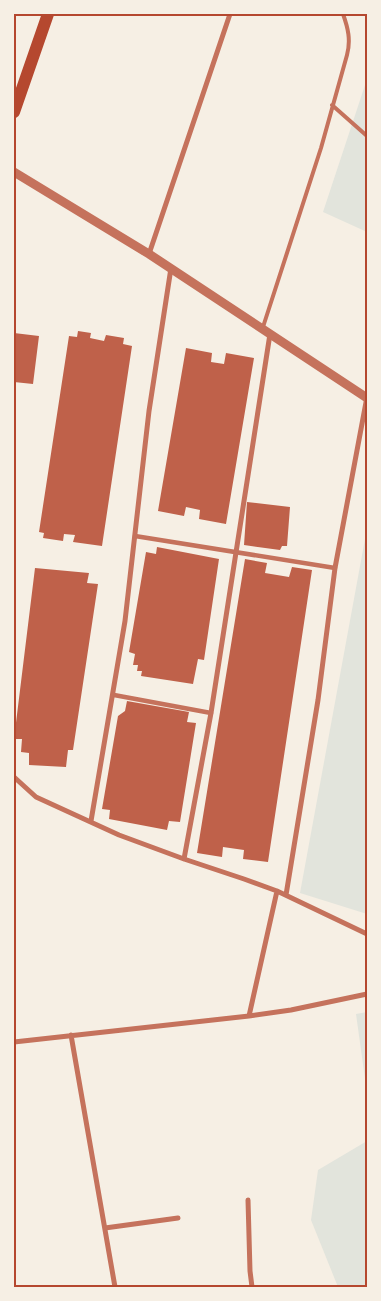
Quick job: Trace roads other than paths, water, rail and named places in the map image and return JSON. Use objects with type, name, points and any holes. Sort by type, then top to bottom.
[{"type":"main road","points":[[14,112],[48,14]]},
{"type":"street","points":[[148,254],[230,14]]},
{"type":"street","points":[[14,172],[171,268],[367,398],[335,568],[316,709],[286,895]]},
{"type":"street","points":[[91,821],[114,695],[125,620],[149,411],[171,268]]},
{"type":"street","points":[[184,859],[211,713],[218,658],[237,552],[267,331]]},
{"type":"street","points":[[135,536],[335,568]]},
{"type":"street","points":[[114,695],[211,713]]},
{"type":"street","points":[[14,777],[36,798],[119,835],[286,895],[367,934]]},
{"type":"street","points":[[249,1016],[277,892]]},
{"type":"street","points":[[14,1042],[249,1016],[291,1010],[367,994]]},
{"type":"street","points":[[71,1035],[115,1287]]},
{"type":"street","points":[[248,1200],[252,1287]]},
{"type":"street","points":[[105,1228],[178,1218]]},
{"type":"lane","points":[[267,331],[349,47],[349,31],[343,14]]},
{"type":"lane","points":[[332,105],[367,136]]}]
